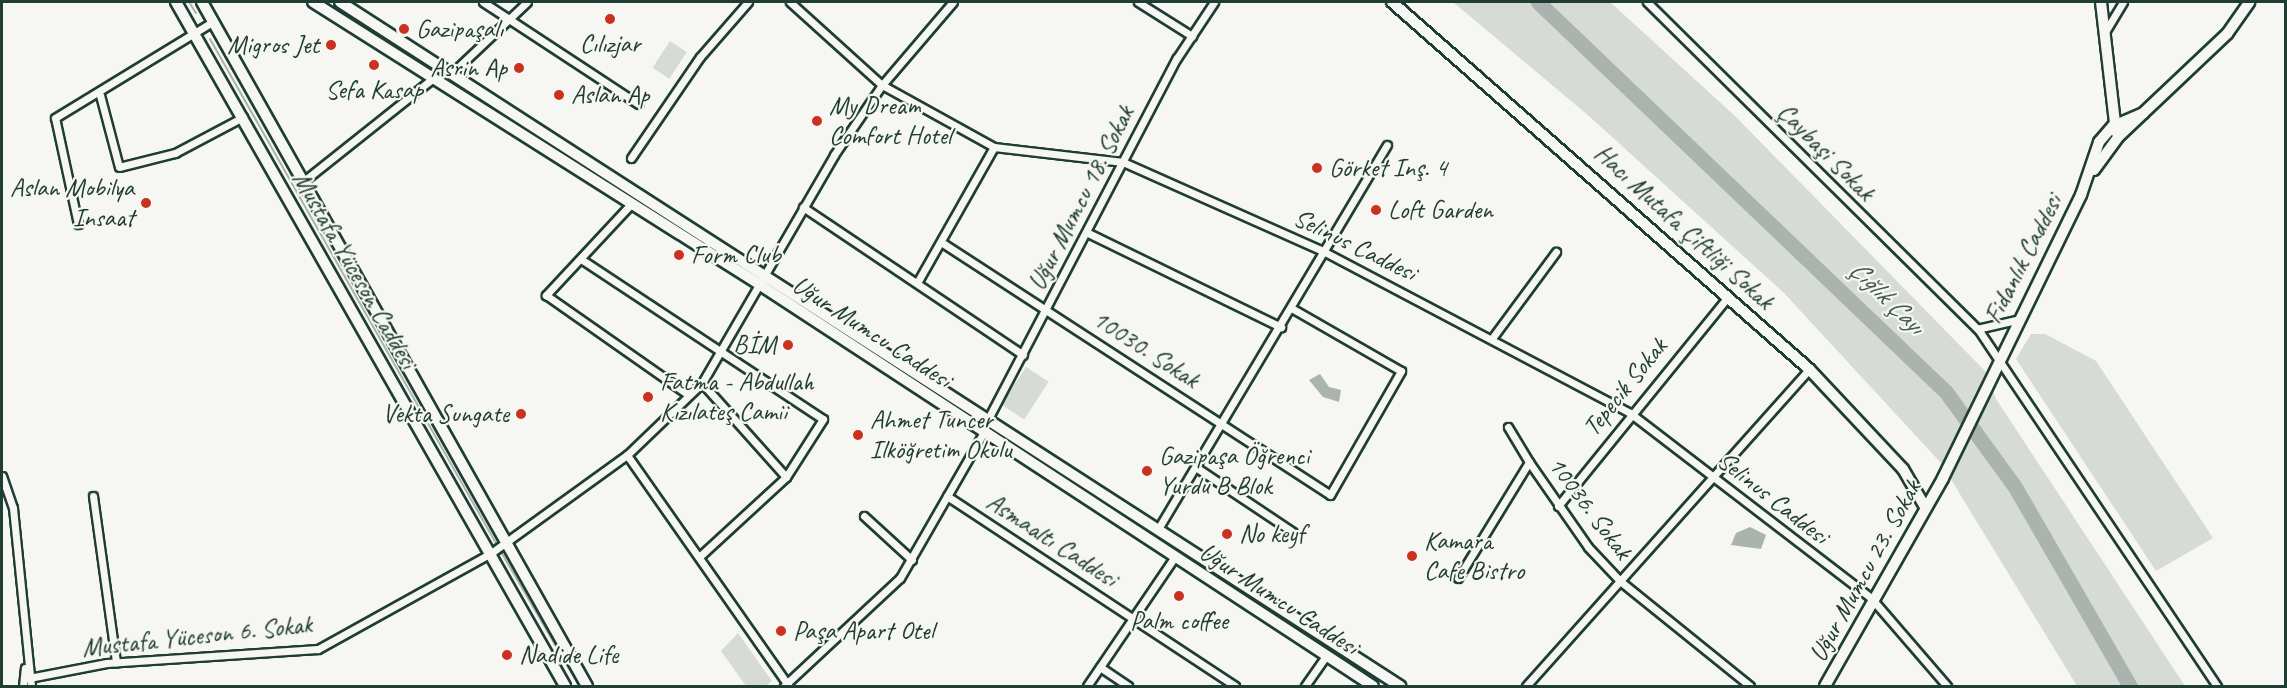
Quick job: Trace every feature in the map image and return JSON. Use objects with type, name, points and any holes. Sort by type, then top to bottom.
[{"type":"street","name":"Mustafa Yüceson Caddesi","points":[[176,2],[493,552],[565,687]]},
{"type":"street","name":"Mustafa Yüceson Caddesi","points":[[202,2],[305,180],[504,543],[587,687]]},
{"type":"street","name":"Uğur Mumcu Caddesi","points":[[313,2],[762,286],[1373,687]]},
{"type":"street","name":"Uğur Mumcu Caddesi","points":[[340,2],[989,417],[1400,687]]},
{"type":"street","points":[[483,2],[638,104]]},
{"type":"street","points":[[452,73],[527,2]]},
{"type":"street","points":[[631,158],[700,57],[748,2]]},
{"type":"street","name":"Selinus Caddesi","points":[[790,2],[882,85],[994,147],[1123,162],[1321,250],[1493,337],[1630,413],[1872,599],[1947,687]]},
{"type":"street","name":"Mustafa Yüceson 6. Sokak","points":[[29,678],[116,662],[318,649],[493,552],[627,455],[702,383],[762,286],[803,207],[882,85],[953,2]]},
{"type":"street","points":[[1138,2],[1192,36]]},
{"type":"street","name":"Uğur Mumcu 18. Sokak","points":[[989,417],[1088,233],[1123,162],[1192,36],[1214,2]]},
{"type":"street","name":"Hacı Mutafa Çiftliği Sokak","points":[[1392,2],[1809,369],[1903,469],[1925,507]]},
{"type":"street","name":"Çaybaşi Sokak","points":[[1647,2],[1978,329],[2217,687]]},
{"type":"street","points":[[2101,2],[2113,126],[2119,136]]},
{"type":"street","points":[[2105,32],[2123,2]]},
{"type":"street","name":"Fidanlık Caddesi","points":[[1943,478],[2016,320],[2088,178],[2119,136],[2227,34],[2249,2]]},
{"type":"street","points":[[78,224],[55,118],[100,95],[193,32],[214,21]]},
{"type":"street","points":[[305,180],[432,79]]},
{"type":"street","points":[[100,95],[119,167],[175,153],[243,117]]},
{"type":"street","name":"Fidanlık Caddesi","points":[[2088,178],[2099,142],[2113,126],[2143,113]]},
{"type":"street","points":[[1158,529],[1293,309],[1321,250],[1387,145]]},
{"type":"street","points":[[917,284],[994,147]]},
{"type":"street","points":[[631,204],[546,295],[689,395]]},
{"type":"street","points":[[803,207],[1023,355]]},
{"type":"street","points":[[1088,233],[1281,327]]},
{"type":"street","name":"10030. Sokak","points":[[940,242],[1224,424],[1330,495],[1399,382],[1396,365],[1293,309]]},
{"type":"street","points":[[1493,337],[1556,252]]},
{"type":"street","points":[[581,259],[823,419],[786,477],[699,557]]},
{"type":"street","name":"Tepecik Sokak","points":[[1558,506],[1630,413],[1728,297]]},
{"type":"street","points":[[1978,329],[2016,320]]},
{"type":"street","points":[[1526,687],[1809,369]]},
{"type":"street","points":[[702,383],[786,477]]},
{"type":"street","points":[[1508,427],[1529,462]]},
{"type":"street","points":[[627,455],[787,685],[900,578],[984,432]]},
{"type":"street","name":"10036. Sokak","points":[[1458,578],[1529,462],[1558,506],[1620,581],[1750,687]]},
{"type":"street","points":[[1197,468],[1293,532]]},
{"type":"street","points":[[2,476],[13,508],[27,666],[31,687]]},
{"type":"street","name":"Uğur Mumcu 23. Sokak","points":[[1825,687],[1872,599],[1943,478]]},
{"type":"street","points":[[93,496],[116,662]]},
{"type":"street","name":"Asmaaltı Caddesi","points":[[947,496],[1234,687]]},
{"type":"street","points":[[864,516],[912,560]]},
{"type":"street","name":"Asmaaltı Caddesi","points":[[1087,687],[1174,558]]},
{"type":"street","points":[[1305,687],[1326,656]]},
{"type":"street","points":[[23,687],[27,666]]},
{"type":"street","points":[[1100,667],[1128,687]]},
{"type":"shaded area","points":[[1453,2],[1610,2],[1735,116],[1986,372],[1996,399],[2185,686],[2077,686],[1941,463],[1784,293],[1590,117]]},
{"type":"shaded area","points":[[670,41],[687,52],[669,79],[653,68]]},
{"type":"shaded area","points":[[2031,334],[2045,334],[2096,361],[2213,538],[2156,571],[2016,359]]},
{"type":"shaded area","points":[[1026,367],[1049,382],[1024,419],[1001,405]]},
{"type":"shaded area","points":[[1320,374],[1329,387],[1341,390],[1339,402],[1323,397],[1309,380]]},
{"type":"shaded area","points":[[1750,527],[1766,535],[1761,549],[1731,545],[1736,533]]},
{"type":"shaded area","points":[[738,633],[772,681],[766,686],[746,686],[721,651]]},
{"type":"waterway","points":[[189,2],[196,13]]},
{"type":"waterway","name":"Çığlık Çayı","points":[[1538,2],[1946,392],[2015,487],[2130,686]]},
{"type":"waterway","points":[[210,39],[497,545]]},
{"type":"waterway","points":[[500,550],[579,686]]},
{"type":"place","name":"Cılızjar","points":[[610,19]]},
{"type":"place","name":"Gazipaşalı","points":[[404,29]]},
{"type":"place","name":"Migros Jet","points":[[331,45]]},
{"type":"place","name":"Sefa Kasap","points":[[374,65]]},
{"type":"place","name":"Asrin Ap","points":[[519,68]]},
{"type":"place","name":"Aslan Ap","points":[[559,95]]},
{"type":"place","name":"My Dream Comfort Hotel","points":[[817,121]]},
{"type":"place","name":"Görket Inş. 4","points":[[1317,168]]},
{"type":"place","name":"Aslan Mobilya Insaat","points":[[146,203]]},
{"type":"place","name":"Loft Garden","points":[[1376,210]]},
{"type":"place","name":"Form Club","points":[[679,255]]},
{"type":"place","name":"BİM","points":[[788,345]]},
{"type":"place","name":"Fatma - Abdullah Kızılateş Camii","points":[[648,397]]},
{"type":"place","name":"Vekta Sungate","points":[[521,414]]},
{"type":"place","name":"Ahmet Tuncer Ilköğretim Okulu","points":[[858,435]]},
{"type":"place","name":"Gazipaşa Öğrenci Yurdu B Blok","points":[[1147,471]]},
{"type":"place","name":"No keyf","points":[[1227,534]]},
{"type":"place","name":"Kamara Cafe Bistro","points":[[1412,556]]},
{"type":"place","name":"Palm coffee","points":[[1179,596]]},
{"type":"place","name":"Paşa Apart Otel","points":[[781,631]]},
{"type":"place","name":"Nadide Life","points":[[507,655]]}]
